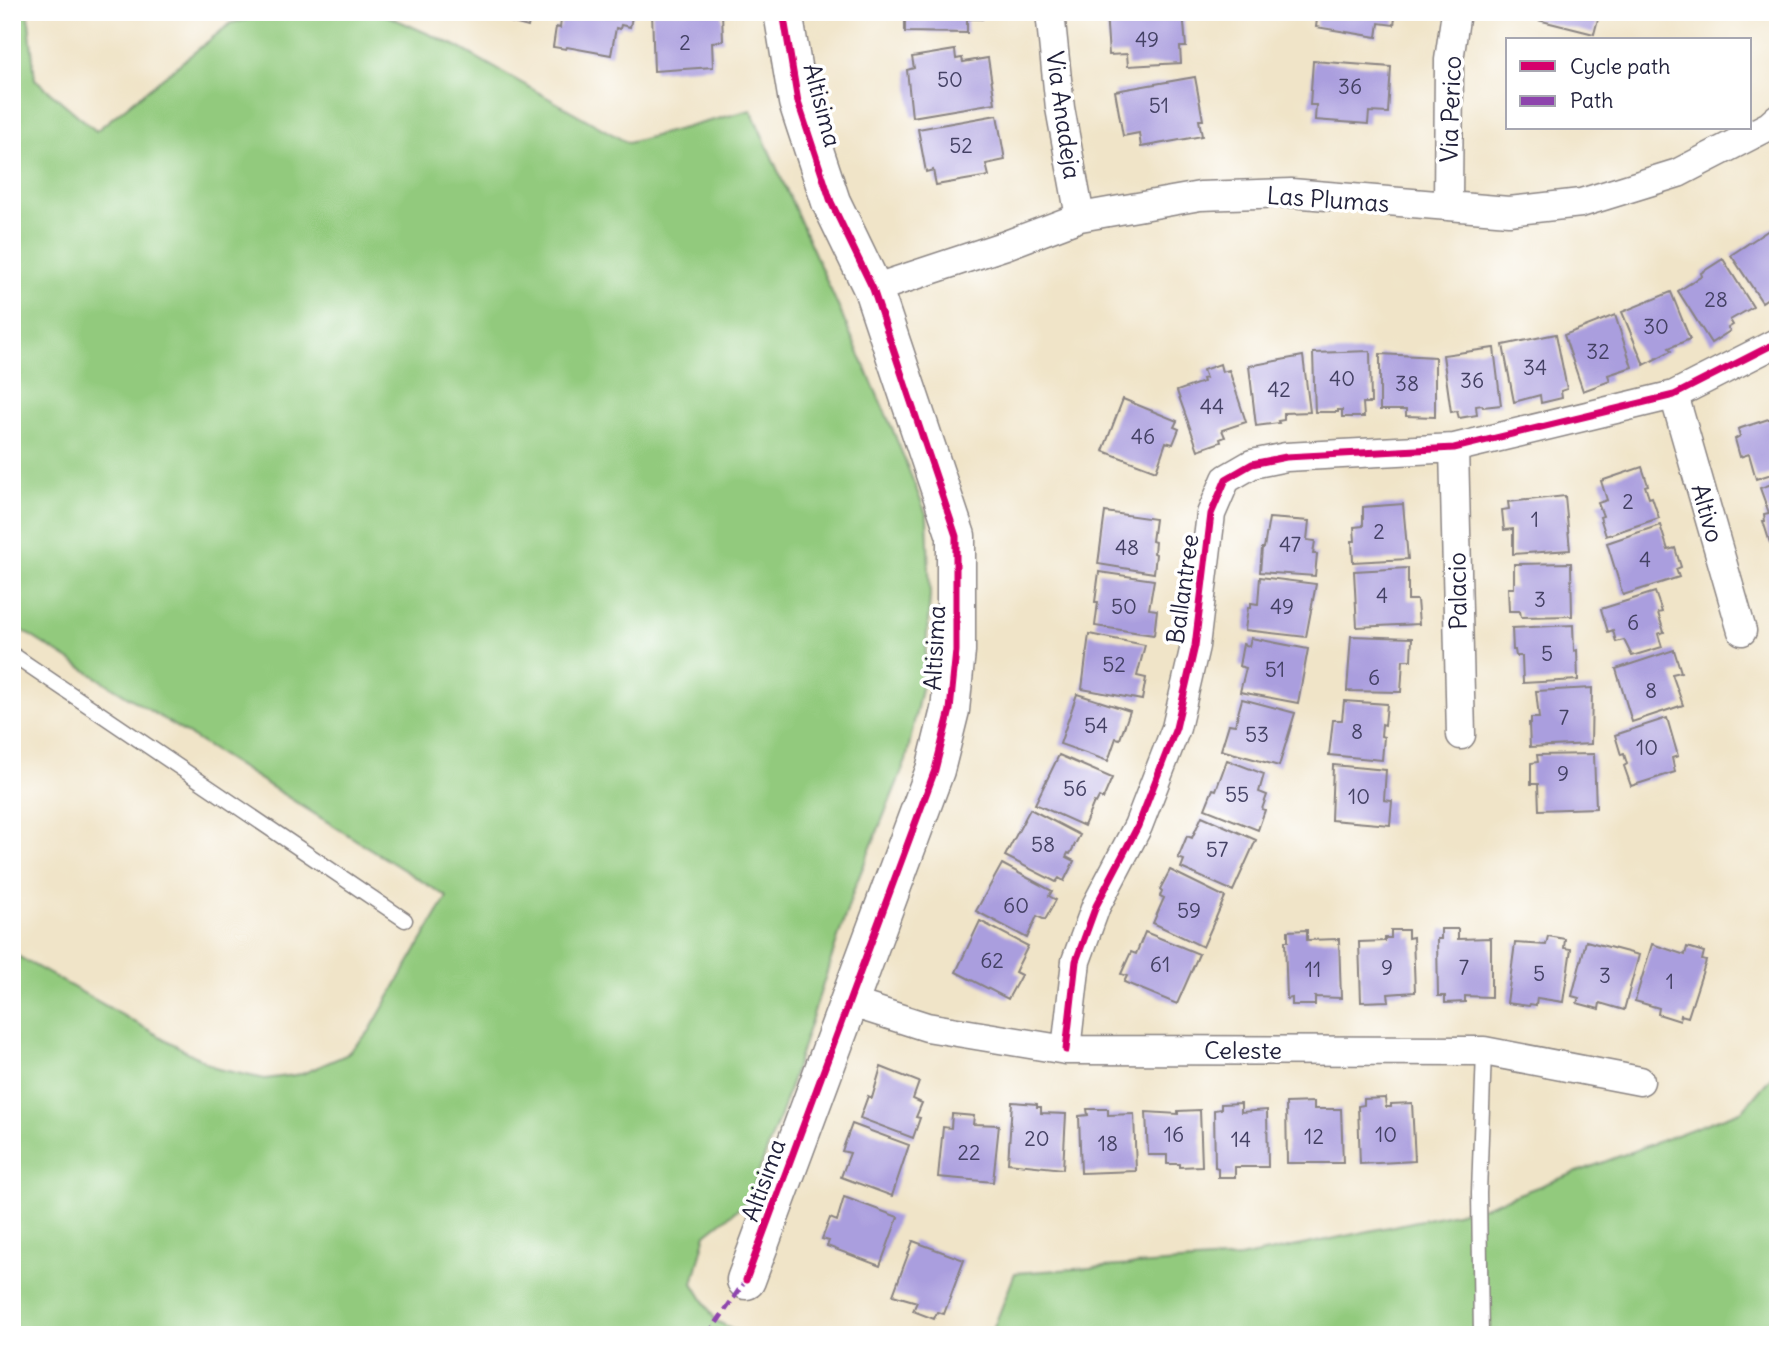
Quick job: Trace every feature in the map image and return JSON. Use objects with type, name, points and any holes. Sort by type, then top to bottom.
[{"type":"street","name":"Altisima","points":[[746,1280],[935,771],[950,710],[956,651],[956,536],[873,289],[831,202],[798,102],[783,12]]},
{"type":"street","name":"Via Anadeja","points":[[1050,12],[1060,108],[1080,217]]},
{"type":"street","name":"Via Perico","points":[[1448,206],[1449,60],[1456,12]]},
{"type":"street","name":"Las Plumas","points":[[873,289],[1006,245],[1080,217],[1200,196],[1291,193],[1509,211],[1581,203],[1678,173],[1775,128]]},
{"type":"street","name":"Ballantree","points":[[1066,1050],[1076,961],[1096,906],[1138,826],[1176,729],[1195,646],[1212,514],[1226,479],[1252,464],[1286,457],[1454,448],[1674,395],[1778,342]]},
{"type":"street","name":"Altivo","points":[[1674,395],[1742,631]]},
{"type":"street","name":"Palacio","points":[[1454,448],[1461,735]]},
{"type":"street","name":"Celeste","points":[[849,1002],[927,1027],[1066,1050],[1484,1051],[1640,1081]]},
{"type":"lane","points":[[12,654],[405,920]]},
{"type":"lane","points":[[1481,1335],[1479,1193],[1484,1051]]},
{"type":"green space","points":[[12,12],[28,12],[35,79],[96,131],[231,23],[282,12],[379,12],[456,46],[628,143],[751,110],[892,428],[927,516],[930,596],[924,674],[906,761],[854,889],[783,1107],[748,1201],[706,1234],[693,1283],[716,1321],[745,1335],[12,1335],[12,953],[218,1069],[265,1079],[302,1074],[346,1055],[369,1032],[447,897],[12,624]]},
{"type":"green space","points":[[1778,1069],[1778,1335],[991,1335],[1015,1273],[1240,1258],[1484,1207],[1743,1110]]},
{"type":"building","points":[[486,12],[531,12],[528,27],[485,15]]},
{"type":"building","points":[[562,12],[633,12],[630,27],[621,25],[620,29],[616,28],[611,55],[553,47]]},
{"type":"building","points":[[652,12],[722,12],[723,41],[712,42],[713,67],[654,71]]},
{"type":"building","points":[[903,12],[982,12],[982,19],[967,19],[967,33],[905,32]]},
{"type":"building","points":[[1106,12],[1183,12],[1186,47],[1180,47],[1181,63],[1128,66],[1127,54],[1109,55]]},
{"type":"building","points":[[1318,12],[1396,12],[1394,25],[1379,23],[1377,37],[1316,27]]},
{"type":"building","points":[[1535,12],[1603,12],[1594,34],[1534,19]]},
{"type":"building","points":[[955,50],[956,59],[962,58],[963,62],[988,58],[995,103],[912,117],[907,70],[914,68],[912,57]]},
{"type":"building","points":[[1313,61],[1391,67],[1388,113],[1369,112],[1368,124],[1315,120],[1316,105],[1310,105]]},
{"type":"building","points":[[1195,77],[1203,120],[1199,120],[1202,136],[1141,147],[1139,133],[1123,136],[1115,91]]},
{"type":"building","points":[[997,115],[1005,160],[986,164],[989,176],[936,185],[933,170],[926,172],[918,129]]},
{"type":"building","points":[[1775,226],[1778,229],[1778,291],[1762,302],[1731,255]]},
{"type":"building","points":[[1723,259],[1753,307],[1730,320],[1733,325],[1728,328],[1730,331],[1711,343],[1678,291]]},
{"type":"building","points":[[1671,292],[1690,339],[1669,348],[1671,351],[1644,365],[1622,312]]},
{"type":"building","points":[[1615,315],[1632,367],[1608,375],[1610,381],[1583,391],[1564,335]]},
{"type":"building","points":[[1556,334],[1567,389],[1561,391],[1562,398],[1541,403],[1540,395],[1514,402],[1503,345]]},
{"type":"building","points":[[1494,348],[1501,405],[1476,406],[1477,415],[1459,418],[1457,411],[1451,412],[1443,355]]},
{"type":"building","points":[[1370,351],[1371,403],[1363,403],[1364,417],[1342,417],[1342,410],[1315,412],[1313,353]]},
{"type":"building","points":[[1380,354],[1435,357],[1435,417],[1406,416],[1406,410],[1380,410]]},
{"type":"building","points":[[1303,356],[1310,412],[1284,413],[1284,420],[1278,421],[1279,423],[1256,426],[1249,366]]},
{"type":"building","points":[[1220,364],[1222,372],[1229,370],[1246,422],[1222,430],[1225,437],[1220,439],[1221,442],[1198,450],[1177,391],[1203,382],[1202,379],[1206,378],[1203,370]]},
{"type":"building","points":[[1123,399],[1177,421],[1174,427],[1179,429],[1173,444],[1166,442],[1156,471],[1103,451]]},
{"type":"building","points":[[1778,416],[1778,472],[1756,479],[1749,454],[1740,457],[1735,439],[1740,436],[1738,429]]},
{"type":"building","points":[[1642,467],[1649,498],[1652,497],[1659,518],[1606,536],[1598,503],[1607,500],[1601,481]]},
{"type":"building","points":[[1778,482],[1778,540],[1770,543],[1763,521],[1764,514],[1769,513],[1760,488]]},
{"type":"building","points":[[1565,496],[1570,550],[1513,554],[1513,529],[1504,530],[1502,510],[1509,509],[1508,502]]},
{"type":"building","points":[[1403,504],[1408,559],[1353,562],[1354,527],[1363,526],[1363,507]]},
{"type":"building","points":[[1105,512],[1155,519],[1152,541],[1155,542],[1156,554],[1154,573],[1098,564]]},
{"type":"building","points":[[1269,518],[1309,521],[1307,540],[1315,541],[1313,554],[1317,554],[1315,576],[1260,572]]},
{"type":"building","points":[[1660,525],[1668,550],[1675,548],[1681,567],[1676,569],[1679,577],[1623,595],[1607,543]]},
{"type":"building","points":[[1571,563],[1572,616],[1521,617],[1520,611],[1509,611],[1508,588],[1514,588],[1514,564]]},
{"type":"building","points":[[1408,568],[1408,600],[1417,600],[1419,624],[1357,627],[1354,571]]},
{"type":"building","points":[[1099,572],[1154,580],[1149,609],[1157,610],[1154,635],[1095,626]]},
{"type":"building","points":[[1260,577],[1316,584],[1306,637],[1245,630],[1248,608],[1251,608],[1251,603],[1258,604]]},
{"type":"building","points":[[1655,592],[1662,612],[1658,613],[1664,632],[1658,634],[1662,647],[1632,656],[1624,640],[1616,642],[1613,630],[1608,632],[1601,609]]},
{"type":"building","points":[[1573,625],[1578,680],[1523,683],[1522,656],[1516,656],[1513,650],[1512,628]]},
{"type":"building","points":[[1089,634],[1145,645],[1137,676],[1146,678],[1142,700],[1082,689]]},
{"type":"building","points":[[1351,636],[1412,638],[1411,660],[1403,660],[1401,692],[1347,691]]},
{"type":"building","points":[[1251,638],[1308,649],[1298,703],[1240,692],[1246,668],[1239,666],[1243,644],[1249,646]]},
{"type":"building","points":[[1674,650],[1681,672],[1672,674],[1683,705],[1632,722],[1616,669]]},
{"type":"building","points":[[1592,688],[1591,744],[1530,747],[1529,723],[1531,718],[1539,718],[1536,691]]},
{"type":"building","points":[[1077,694],[1130,711],[1120,739],[1116,738],[1108,761],[1060,744]]},
{"type":"building","points":[[1242,699],[1295,713],[1279,766],[1221,750],[1229,724],[1235,725]]},
{"type":"building","points":[[1344,701],[1387,704],[1385,725],[1382,724],[1382,760],[1329,755],[1333,720],[1342,720]]},
{"type":"building","points":[[1667,718],[1678,756],[1672,758],[1675,772],[1631,786],[1624,766],[1627,764],[1624,754],[1621,755],[1615,735]]},
{"type":"building","points":[[1594,754],[1596,808],[1539,810],[1538,784],[1531,784],[1531,763],[1538,762],[1537,755]]},
{"type":"building","points":[[1059,755],[1112,778],[1103,799],[1099,797],[1096,803],[1094,802],[1084,826],[1035,804]]},
{"type":"building","points":[[1227,760],[1264,774],[1259,792],[1267,795],[1258,830],[1205,809],[1213,789],[1216,790]]},
{"type":"building","points":[[1333,765],[1386,770],[1384,800],[1392,801],[1390,825],[1331,820]]},
{"type":"building","points":[[1030,809],[1080,835],[1066,857],[1074,861],[1064,881],[1059,878],[1056,882],[1005,856]]},
{"type":"building","points":[[1202,816],[1256,840],[1233,891],[1181,868],[1184,860],[1178,858],[1187,836],[1192,838]]},
{"type":"building","points":[[1002,864],[1052,891],[1049,896],[1056,900],[1045,920],[1037,916],[1027,938],[976,911]]},
{"type":"building","points":[[1170,870],[1225,897],[1203,947],[1153,923],[1164,898],[1160,896],[1160,889]]},
{"type":"building","points":[[980,921],[1028,946],[1015,972],[1021,975],[1008,999],[956,972]]},
{"type":"building","points":[[1441,929],[1458,929],[1458,939],[1491,938],[1491,997],[1465,996],[1465,1002],[1445,1003],[1445,996],[1438,996],[1437,939],[1441,939]]},
{"type":"building","points":[[1307,930],[1307,940],[1339,939],[1341,998],[1315,997],[1315,1005],[1292,1005],[1292,998],[1287,999],[1285,941],[1288,941],[1288,931]]},
{"type":"building","points":[[1391,930],[1408,930],[1408,938],[1413,937],[1415,992],[1388,994],[1389,1001],[1361,1002],[1359,942],[1385,941],[1385,938],[1391,938]]},
{"type":"building","points":[[1145,932],[1199,954],[1177,1004],[1124,982],[1127,976],[1121,974],[1131,952],[1136,954]]},
{"type":"building","points":[[1548,936],[1565,939],[1564,948],[1571,949],[1563,1002],[1537,998],[1536,1005],[1507,1003],[1515,943],[1546,945]]},
{"type":"building","points":[[1586,941],[1639,955],[1624,1010],[1600,1003],[1599,1009],[1577,1003],[1579,998],[1572,996]]},
{"type":"building","points":[[1652,944],[1685,955],[1687,947],[1704,952],[1702,960],[1706,961],[1688,1017],[1681,1015],[1680,1021],[1658,1014],[1659,1008],[1635,1001]]},
{"type":"building","points":[[881,1067],[919,1082],[913,1099],[922,1103],[916,1117],[920,1118],[913,1138],[860,1118],[868,1096],[872,1098]]},
{"type":"building","points":[[1385,1098],[1386,1107],[1391,1107],[1391,1104],[1412,1103],[1415,1161],[1360,1164],[1358,1106],[1364,1105],[1364,1099]]},
{"type":"building","points":[[1012,1102],[1037,1104],[1037,1107],[1041,1107],[1041,1113],[1066,1114],[1063,1169],[1008,1163]]},
{"type":"building","points":[[1314,1102],[1314,1109],[1341,1109],[1343,1163],[1287,1163],[1286,1103]]},
{"type":"building","points":[[1241,1103],[1241,1112],[1267,1110],[1268,1167],[1235,1167],[1235,1177],[1218,1177],[1218,1168],[1215,1167],[1214,1110],[1221,1109],[1221,1104]]},
{"type":"building","points":[[1087,1109],[1108,1109],[1108,1115],[1134,1114],[1136,1171],[1081,1173],[1079,1116],[1088,1115]]},
{"type":"building","points":[[1200,1110],[1202,1166],[1180,1167],[1180,1164],[1167,1164],[1167,1155],[1148,1155],[1146,1112],[1178,1114],[1178,1111]]},
{"type":"building","points":[[952,1114],[974,1116],[973,1124],[999,1125],[993,1182],[938,1177],[943,1127],[951,1128]]},
{"type":"building","points":[[852,1124],[909,1145],[892,1196],[841,1177],[850,1153],[842,1151]]},
{"type":"building","points":[[844,1197],[898,1217],[880,1266],[827,1246],[829,1241],[822,1239],[830,1218],[837,1221]]},
{"type":"building","points":[[913,1241],[964,1260],[944,1314],[937,1312],[934,1319],[913,1311],[917,1302],[893,1295]]},
{"type":"marked path","points":[[708,1335],[746,1280]]},
{"type":"cycle path","points":[[746,1280],[935,770],[950,710],[956,651],[956,536],[873,289],[831,202],[798,102],[783,12]]},
{"type":"cycle path","points":[[1066,1050],[1076,961],[1096,906],[1138,826],[1176,728],[1195,646],[1211,514],[1226,479],[1252,464],[1286,457],[1454,448],[1674,395],[1778,342]]}]
